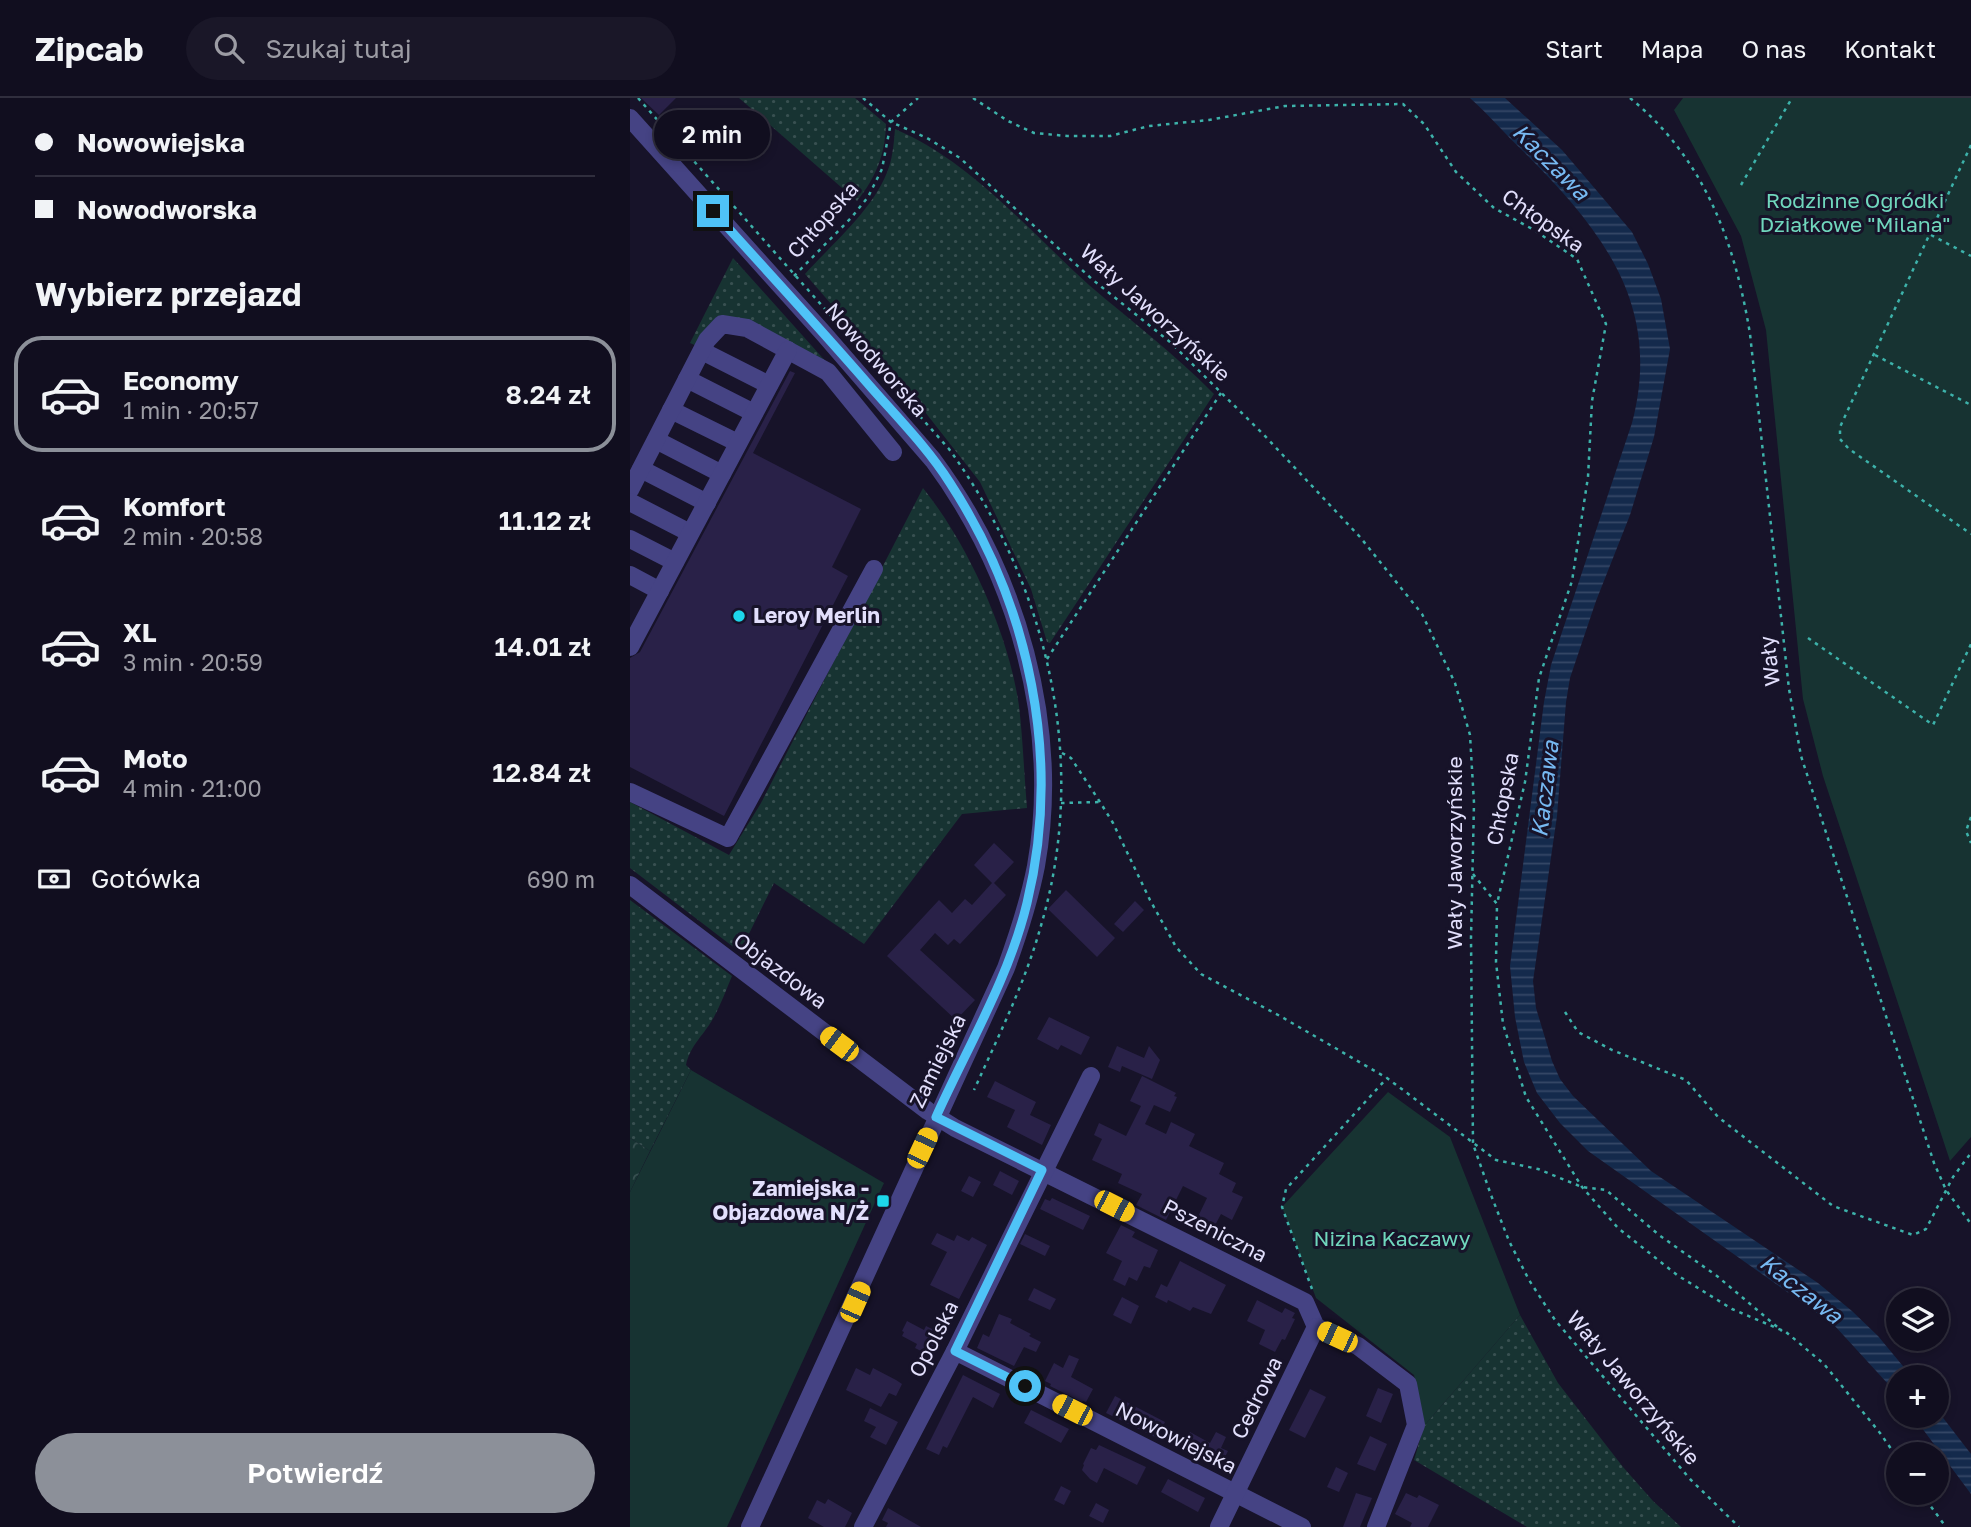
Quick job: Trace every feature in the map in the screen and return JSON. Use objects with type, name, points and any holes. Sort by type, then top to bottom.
[{"type":"street","name":"Nowodworska","points":[[630,118],[898,419],[949,482],[994,564],[1030,668]]},
{"type":"street","points":[[630,490],[707,340],[722,324],[747,328],[828,372],[893,452]]},
{"type":"street","points":[[630,647],[636,622],[660,591],[788,350]]},
{"type":"street","points":[[702,351],[769,385]]},
{"type":"street","points":[[687,379],[754,414]]},
{"type":"street","points":[[671,410],[738,443]]},
{"type":"street","points":[[656,440],[722,474]]},
{"type":"street","points":[[641,469],[707,503]]},
{"type":"street","points":[[630,502],[690,533]]},
{"type":"street","points":[[630,539],[676,562]]},
{"type":"street","points":[[630,792],[728,838],[874,569]]},
{"type":"street","points":[[630,575],[660,591]]},
{"type":"street","name":"Zamiejska","points":[[750,1527],[1002,977],[1027,904],[1040,834],[1041,751],[1030,668]]},
{"type":"street","name":"Objazdowa","points":[[630,886],[936,1117]]},
{"type":"street","points":[[1042,1170],[1091,1076]]},
{"type":"street","name":"Pszeniczna","points":[[936,1117],[1305,1302]]},
{"type":"street","name":"Opolska","points":[[863,1527],[955,1351],[1042,1170]]},
{"type":"street","points":[[1305,1302],[1317,1327],[1358,1346],[1408,1384],[1416,1425],[1376,1527]]},
{"type":"street","name":"Cedrowa","points":[[1219,1527],[1317,1327]]},
{"type":"street","name":"Nowowiejska","points":[[955,1351],[1302,1527]]},
{"type":"path","points":[[638,98],[931,427],[973,482],[1024,585],[1048,659],[1059,730],[1061,803],[1054,873],[1039,933],[1021,986],[975,1090]]},
{"type":"path","name":"Wały Jaworzyńskie","points":[[863,98],[891,122],[927,138],[960,159],[1093,280],[1170,342],[1360,537],[1422,614],[1455,682],[1470,735],[1474,803],[1473,1144],[1509,1241],[1542,1301],[1656,1441],[1739,1527]]},
{"type":"path","points":[[891,122],[918,98]]},
{"type":"path","name":"Chłopska","points":[[974,98],[1008,121],[1034,133],[1067,136],[1110,136],[1149,126],[1209,120],[1285,106],[1403,104],[1424,124],[1456,172],[1494,208],[1534,230],[1577,259],[1606,324],[1592,401],[1588,477],[1572,581],[1539,678],[1525,782],[1497,904],[1496,962],[1503,1024],[1526,1097],[1582,1187],[1618,1228],[1677,1275],[1732,1310],[1782,1331]]},
{"type":"path","name":"Wały","points":[[1630,98],[1667,133],[1693,166],[1727,239],[1737,272],[1749,334],[1797,739],[1934,1163],[1946,1190],[1971,1224]]},
{"type":"path","points":[[1741,185],[1792,98]]},
{"type":"path","name":"Chłopska","points":[[782,288],[851,218],[874,186],[886,155],[891,122]]},
{"type":"path","points":[[1971,145],[1840,428],[1840,439],[1849,449],[1971,534]]},
{"type":"path","points":[[1931,235],[1971,256]]},
{"type":"path","points":[[1875,355],[1971,405]]},
{"type":"path","points":[[1030,668],[1048,659],[1221,393]]},
{"type":"path","points":[[1808,638],[1933,725],[1971,644]]},
{"type":"path","points":[[1041,751],[1060,752],[1071,758],[1113,824],[1150,900],[1177,947],[1201,974],[1387,1078],[1496,1160],[1538,1168],[1582,1187],[1606,1190],[1659,1235],[1717,1276],[1824,1364],[1886,1442]]},
{"type":"path","points":[[1061,803],[1100,802]]},
{"type":"path","points":[[1971,817],[1966,831],[1971,843]]},
{"type":"path","points":[[1472,873],[1497,904]]},
{"type":"path","points":[[1565,1012],[1578,1032],[1612,1050],[1686,1080],[1718,1116],[1833,1206],[1913,1234],[1926,1229],[1946,1190],[1971,1153]]},
{"type":"path","points":[[1305,1302],[1312,1288],[1282,1207],[1286,1189],[1387,1078]]},
{"type":"path","points":[[1930,1505],[1946,1527]]},
{"type":"green space","points":[[739,98],[855,98],[886,124],[884,146],[878,165],[857,201]]},
{"type":"green space","name":"Rodzinne Ogródki Działkowe \"Milana\"","points":[[1683,98],[1971,98],[1971,1137],[1950,1161],[1823,776],[1803,699],[1766,330],[1741,236],[1674,110]]},
{"type":"green space","points":[[895,129],[923,143],[974,178],[1089,285],[1168,351],[1214,394],[1050,643],[1047,642],[1031,589],[980,482],[925,412],[805,274],[853,224],[883,182],[889,167]]},
{"type":"green space","points":[[733,258],[837,374],[722,321],[697,346],[690,343]]},
{"type":"green space","points":[[923,488],[940,510],[971,563],[1006,649],[1019,706],[1027,808],[962,814],[864,944],[774,883],[740,952],[630,868],[630,802],[729,855],[761,803]]},
{"type":"green space","points":[[630,900],[732,976],[714,1017],[691,1051],[686,1065],[691,1070],[650,1151],[630,1138]]},
{"type":"green space","points":[[691,1070],[884,1183],[727,1527],[630,1527],[630,1192]]},
{"type":"green space","name":"Nizina Kaczawy","points":[[1388,1092],[1450,1137],[1520,1315],[1424,1426],[1414,1375],[1316,1298],[1282,1207]]},
{"type":"green space","points":[[630,1138],[650,1151],[630,1192]]},
{"type":"green space","points":[[1520,1315],[1558,1383],[1623,1467],[1681,1527],[1527,1527],[1414,1460],[1424,1426]]},
{"type":"water","name":"Kaczawa","points":[[1470,98],[1505,98],[1562,150],[1632,232],[1661,299],[1670,349],[1654,437],[1630,515],[1596,601],[1570,678],[1566,702],[1557,816],[1533,981],[1536,1008],[1552,1061],[1560,1079],[1573,1096],[1651,1171],[1818,1283],[1852,1311],[1878,1336],[1886,1346],[1886,1351],[1890,1351],[1902,1365],[1886,1365],[1886,1382],[1834,1325],[1588,1151],[1560,1123],[1537,1093],[1524,1062],[1515,1017],[1510,966],[1544,702],[1551,665],[1632,423],[1639,381],[1639,342],[1632,306],[1619,272],[1600,241],[1578,210]]},
{"type":"water","points":[[1949,1426],[1971,1454],[1971,1494],[1949,1464],[1949,1442],[1932,1442],[1922,1428],[1949,1428]]},
{"type":"building","points":[[641,98],[676,98],[659,115]]},
{"type":"building","points":[[735,109],[744,118],[733,131],[723,122]]},
{"type":"building","name":"Leroy Merlin","points":[[790,371],[795,373],[753,453],[861,509],[832,567],[848,576],[724,816],[630,767],[630,658],[640,652]]},
{"type":"building","points":[[994,843],[1014,862],[994,883],[1006,895],[960,944],[954,939],[948,945],[935,933],[920,950],[975,1000],[956,1020],[887,956],[939,900],[952,913],[965,899],[972,905],[992,883],[974,865]]},
{"type":"building","points":[[1066,890],[1115,938],[1097,957],[1048,909]]},
{"type":"building","points":[[1135,901],[1144,910],[1123,932],[1114,924]]},
{"type":"building","points":[[1049,1017],[1090,1037],[1081,1055],[1061,1045],[1058,1050],[1037,1039]]},
{"type":"building","points":[[1117,1046],[1144,1058],[1149,1046],[1160,1060],[1152,1079],[1122,1066],[1120,1072],[1108,1067]]},
{"type":"building","points":[[1142,1076],[1176,1093],[1174,1096],[1177,1097],[1170,1112],[1154,1105],[1145,1124],[1166,1134],[1171,1122],[1195,1134],[1189,1146],[1224,1163],[1219,1174],[1236,1183],[1232,1192],[1243,1197],[1232,1220],[1221,1214],[1211,1233],[1194,1225],[1207,1198],[1183,1186],[1166,1220],[1136,1205],[1142,1194],[1118,1183],[1122,1174],[1092,1160],[1102,1139],[1094,1135],[1099,1123],[1126,1136],[1141,1106],[1130,1101]]},
{"type":"building","points":[[995,1081],[1036,1102],[1030,1115],[1051,1125],[1042,1145],[1007,1127],[1015,1110],[987,1097]]},
{"type":"building","points":[[1000,1171],[1019,1181],[1012,1195],[993,1185]]},
{"type":"building","points":[[969,1176],[981,1182],[973,1197],[961,1191]]},
{"type":"building","points":[[1052,1198],[1090,1216],[1083,1230],[1040,1209],[1045,1199],[1050,1201]]},
{"type":"building","points":[[1121,1225],[1135,1232],[1132,1237],[1158,1250],[1150,1268],[1144,1266],[1137,1281],[1129,1277],[1125,1286],[1113,1280],[1122,1261],[1106,1253]]},
{"type":"building","points":[[937,1233],[954,1241],[957,1235],[969,1241],[972,1237],[987,1245],[959,1299],[930,1285],[947,1252],[931,1244]]},
{"type":"building","points":[[1025,1234],[1050,1246],[1045,1256],[1020,1244]]},
{"type":"building","points":[[1180,1261],[1226,1285],[1211,1314],[1193,1307],[1190,1311],[1155,1297],[1161,1284],[1167,1287]]},
{"type":"building","points":[[1034,1288],[1056,1299],[1050,1310],[1028,1300]]},
{"type":"building","points":[[1122,1297],[1139,1306],[1131,1324],[1113,1315]]},
{"type":"building","points":[[1257,1300],[1282,1313],[1285,1308],[1295,1313],[1285,1340],[1282,1339],[1275,1352],[1259,1344],[1265,1330],[1247,1321]]},
{"type":"building","points":[[999,1314],[1012,1319],[1010,1323],[1041,1342],[1036,1352],[1024,1347],[1014,1366],[977,1348],[983,1334],[989,1337]]},
{"type":"building","points":[[907,1321],[924,1330],[926,1326],[942,1334],[931,1356],[915,1348],[917,1344],[902,1336]]},
{"type":"building","points":[[1069,1355],[1079,1359],[1071,1377],[1093,1389],[1086,1402],[1050,1386],[1051,1384],[1045,1381],[1054,1363],[1063,1368]]},
{"type":"building","points":[[856,1368],[870,1375],[873,1368],[902,1384],[896,1396],[889,1393],[881,1407],[846,1390]]},
{"type":"building","points":[[963,1375],[1000,1394],[993,1408],[973,1397],[947,1448],[943,1446],[939,1455],[926,1449]]},
{"type":"building","points":[[1378,1388],[1393,1394],[1381,1423],[1366,1416]]},
{"type":"building","points":[[1310,1389],[1326,1397],[1305,1438],[1289,1430]]},
{"type":"building","points":[[1115,1396],[1165,1422],[1157,1438],[1106,1413]]},
{"type":"building","points":[[870,1408],[898,1422],[886,1445],[870,1437],[876,1427],[864,1421]]},
{"type":"building","points":[[1031,1410],[1069,1429],[1061,1443],[1024,1423]]},
{"type":"building","points":[[1190,1432],[1210,1443],[1216,1432],[1226,1437],[1221,1448],[1228,1451],[1219,1469],[1181,1450]]},
{"type":"building","points":[[1370,1436],[1387,1444],[1375,1471],[1357,1464]]},
{"type":"building","points":[[1099,1445],[1146,1467],[1137,1485],[1104,1468],[1097,1483],[1090,1479],[1082,1470],[1083,1464],[1091,1448],[1096,1450]]},
{"type":"building","points":[[1336,1467],[1348,1473],[1339,1492],[1327,1487]]},
{"type":"building","points":[[1168,1479],[1205,1498],[1198,1512],[1161,1492]]},
{"type":"building","points":[[1061,1486],[1071,1491],[1064,1505],[1054,1500]]},
{"type":"building","points":[[1356,1493],[1372,1498],[1360,1527],[1343,1527]]},
{"type":"building","points":[[1406,1493],[1417,1498],[1419,1495],[1439,1505],[1428,1527],[1410,1527],[1412,1523],[1395,1514]]},
{"type":"building","points":[[828,1499],[852,1513],[845,1527],[824,1527],[808,1518],[817,1500],[825,1504]]},
{"type":"building","points":[[1096,1503],[1109,1510],[1103,1523],[1089,1516]]},
{"type":"building","points":[[888,1508],[921,1527],[886,1527],[888,1523],[882,1520]]},
{"type":"place","name":"Leroy Merlin","points":[[739,616]]},
{"type":"place","name":"Zamiejska - Objazdowa N/Ż","points":[[883,1201]]},
{"type":"route","points":[[713,211],[875,392],[949,482],[994,564],[1030,668],[1041,751],[1042,803],[1036,866],[1006,968],[985,1018],[936,1117],[1042,1170],[955,1351],[1025,1386]]}]
